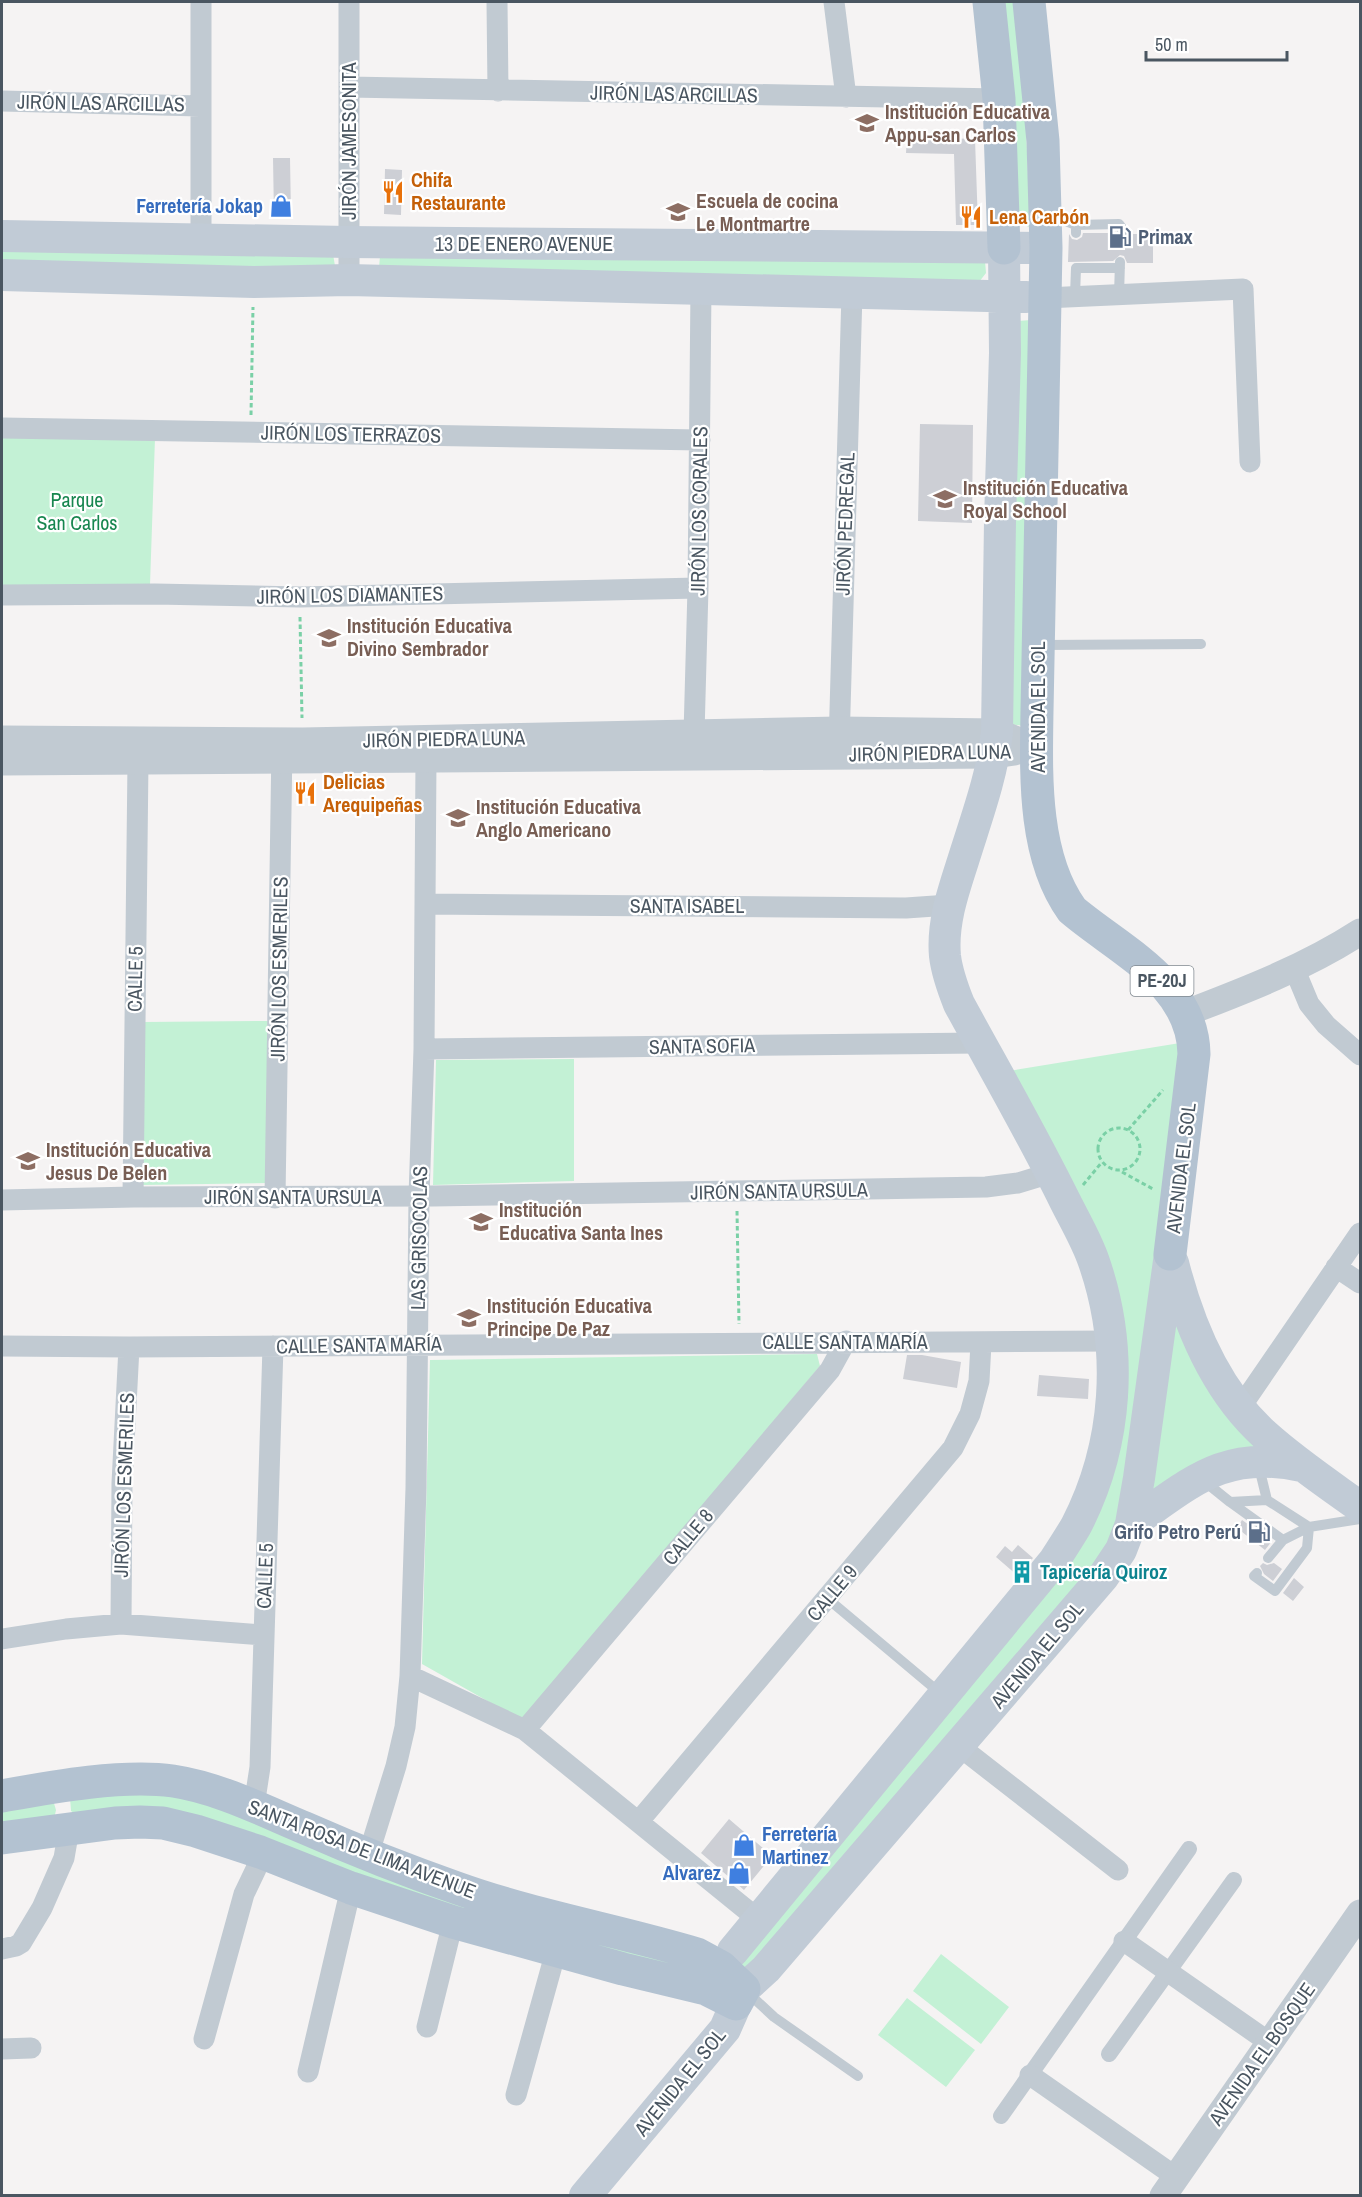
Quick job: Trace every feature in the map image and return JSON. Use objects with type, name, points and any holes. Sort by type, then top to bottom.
[{"type":"main road","name":"AVENIDA EL SOL","points":[[720,1969],[1054,1561],[1075,1528],[1090,1496],[1110,1420],[1114,1375],[1113,1341],[1106,1301],[1094,1260],[1051,1173],[959,1005],[950,981],[945,955],[949,904],[996,744],[1005,296],[999,99],[989,2]]},
{"type":"main road","name":"AVENIDA EL SOL","points":[[585,2196],[725,2029],[740,1996],[766,1969],[1103,1578],[1121,1550],[1131,1524],[1177,1202],[1194,1037],[1186,1013],[1167,986],[1072,910],[1060,894],[1051,872],[1044,843],[1036,748],[1038,645],[1061,273],[1044,212],[1039,89],[1029,2]]},
{"type":"main road","name":"13 DE ENERO AVENUE","points":[[2,236],[348,242],[1004,248],[1061,273]]},
{"type":"main road","name":"13 DE ENERO AVENUE","points":[[2,275],[254,282],[349,280],[1005,296],[1061,273]]},
{"type":"main road","name":"PE-20J","points":[[1170,1254],[1178,1283],[1203,1349],[1239,1408],[1264,1435],[1302,1466],[1360,1507]]},
{"type":"main road","points":[[1131,1524],[1181,1487],[1235,1464],[1257,1460],[1282,1461],[1302,1466]]},
{"type":"main road","name":"SANTA ROSA DE LIMA AVENUE","points":[[2,1796],[58,1786],[107,1781],[172,1781],[212,1790],[368,1856],[458,1889],[528,1911],[697,1954],[720,1969],[740,1996]]},
{"type":"main road","points":[[58,1786],[69,1829]]},
{"type":"main road","name":"SANTA ROSA DE LIMA AVENUE","points":[[2,1838],[115,1823],[163,1823],[260,1852],[351,1888],[453,1922],[556,1951],[720,1969]]},
{"type":"street","points":[[201,2],[201,240]]},
{"type":"street","name":"JIRÓN JAMESONITA","points":[[349,2],[349,280]]},
{"type":"street","points":[[497,2],[498,91]]},
{"type":"street","points":[[834,2],[846,97]]},
{"type":"street","name":"JIRÓN LAS ARCILLAS","points":[[350,87],[999,99]]},
{"type":"street","name":"JIRÓN LAS ARCILLAS","points":[[2,101],[200,106]]},
{"type":"street","points":[[1061,273],[1119,295],[1243,289],[1250,462]]},
{"type":"street","name":"JIRÓN LOS CORALES","points":[[694,734],[701,288]]},
{"type":"street","name":"JIRÓN PEDREGAL","points":[[839,742],[852,293]]},
{"type":"street","name":"JIRÓN LOS TERRAZOS","points":[[2,428],[699,440]]},
{"type":"street","name":"JIRÓN LOS DIAMANTES","points":[[2,595],[155,594],[300,597],[698,588]]},
{"type":"street","name":"JIRÓN PIEDRA LUNA","points":[[2,762],[138,761],[289,748],[694,734],[839,742],[996,744],[1036,748]]},
{"type":"street","name":"JIRÓN PIEDRA LUNA","points":[[2,739],[289,748],[426,759],[693,755],[839,742]]},
{"type":"street","name":"JIRÓN LOS ESMERILES","points":[[274,1198],[289,748]]},
{"type":"street","name":"LAS GRISOCOLAS","points":[[368,1856],[396,1766],[405,1727],[410,1676],[416,1488],[419,1196],[424,1049],[426,759]]},
{"type":"street","name":"CALLE 5","points":[[133,1197],[138,761]]},
{"type":"street","name":"SANTA ISABEL","points":[[425,904],[894,908],[949,904]]},
{"type":"street","points":[[1186,1013],[1250,989],[1360,932]]},
{"type":"street","points":[[1294,968],[1309,1004],[1326,1025],[1360,1055]]},
{"type":"street","name":"SANTA SOFIA","points":[[424,1049],[980,1043]]},
{"type":"street","name":"JIRÓN SANTA URSULA","points":[[2,1200],[986,1187],[1018,1183],[1051,1173]]},
{"type":"street","points":[[1239,1408],[1360,1233]]},
{"type":"street","points":[[1336,1267],[1360,1283]]},
{"type":"street","name":"CALLE 8","points":[[525,1730],[830,1370],[846,1341]]},
{"type":"street","name":"CALLE SANTA MARÍA","points":[[2,1346],[1113,1341]]},
{"type":"street","name":"CALLE 9","points":[[639,1821],[953,1448],[970,1414],[980,1381],[981,1343]]},
{"type":"street","name":"CALLE 5","points":[[254,1806],[260,1767],[273,1346]]},
{"type":"street","name":"JIRÓN LOS ESMERILES","points":[[121,1624],[122,1483],[129,1347]]},
{"type":"street","points":[[2,1639],[66,1629],[121,1624],[263,1635]]},
{"type":"street","points":[[410,1676],[525,1730],[759,1920]]},
{"type":"street","points":[[959,1746],[1118,1870]]},
{"type":"street","points":[[2,1949],[21,1943],[42,1908],[64,1858],[69,1829]]},
{"type":"street","points":[[1001,2116],[1189,1849]]},
{"type":"street","points":[[204,2039],[244,1894],[256,1869],[260,1852]]},
{"type":"street","points":[[1109,2054],[1234,1881]]},
{"type":"street","points":[[308,2072],[351,1888]]},
{"type":"street","name":"AVENIDA EL BOSQUE","points":[[1169,2186],[1360,1913]]},
{"type":"street","points":[[427,2027],[453,1922]]},
{"type":"street","points":[[1124,1941],[1270,2043]]},
{"type":"street","points":[[516,2096],[556,1951]]},
{"type":"street","points":[[2,2049],[31,2049]]},
{"type":"street","points":[[1030,2075],[1169,2186]]},
{"type":"lane","points":[[1044,212],[1076,229],[1119,224],[1123,234]]},
{"type":"lane","points":[[1061,273],[1120,265],[1119,295]]},
{"type":"lane","points":[[1038,645],[1201,644]]},
{"type":"lane","points":[[1257,1460],[1267,1500]]},
{"type":"lane","points":[[1199,1478],[1283,1540]]},
{"type":"lane","points":[[1230,1502],[1267,1500],[1309,1527]]},
{"type":"lane","points":[[1268,1558],[1283,1540],[1309,1527],[1360,1519]]},
{"type":"lane","points":[[1257,1573],[1254,1576],[1275,1591],[1306,1548],[1309,1527]]},
{"type":"lane","points":[[828,1599],[944,1696]]},
{"type":"lane","points":[[740,1996],[858,2076]]},
{"type":"path","points":[[251,432],[254,282]]},
{"type":"path","points":[[289,748],[300,597]]},
{"type":"path","points":[[1128,1130],[1165,1088]]},
{"type":"path","points":[[1121,1171],[1134,1166],[1140,1153],[1138,1139],[1128,1130],[1114,1128],[1102,1136],[1099,1142],[1099,1156],[1102,1162],[1177,1202]]},
{"type":"path","points":[[736,1191],[740,1342]]},
{"type":"green space","points":[[998,2],[1021,2],[1030,227],[1015,223]]},
{"type":"green space","points":[[2,243],[333,254],[335,266],[330,273],[2,266]]},
{"type":"green space","points":[[380,256],[985,261],[986,273],[979,282],[379,268]]},
{"type":"green space","points":[[1031,320],[1024,726],[1010,724],[1018,321]]},
{"type":"green space","name":"Parque San Carlos","points":[[2,435],[155,438],[150,585],[2,586]]},
{"type":"green space","points":[[268,1021],[267,1183],[141,1185],[144,1022]]},
{"type":"green space","points":[[1180,1043],[1149,1352],[1112,1545],[750,1972],[740,1964],[1064,1561],[1124,1363],[1009,1071]]},
{"type":"green space","points":[[574,1059],[574,1181],[433,1185],[436,1060]]},
{"type":"green space","points":[[1171,1304],[1266,1444],[1149,1500]]},
{"type":"green space","points":[[817,1354],[820,1366],[523,1721],[422,1664],[430,1360]]},
{"type":"green space","points":[[161,1788],[685,1956],[697,1973],[80,1817],[71,1811],[70,1797]]},
{"type":"green space","points":[[53,1800],[56,1810],[54,1819],[2,1829],[2,1804]]},
{"type":"green space","points":[[941,1954],[1009,2007],[981,2044],[913,1991]]},
{"type":"green space","points":[[907,1998],[975,2050],[946,2087],[878,2035]]},
{"type":"building","points":[[907,137],[975,139],[978,225],[956,225],[954,154],[906,153]]},
{"type":"building","points":[[273,158],[290,158],[291,215],[274,216]]},
{"type":"building","name":"Chifa Restaurante","points":[[385,169],[402,170],[401,215],[384,214]]},
{"type":"building","points":[[1083,233],[1115,233],[1118,239],[1124,241],[1130,234],[1153,234],[1153,263],[1127,263],[1124,256],[1120,255],[1113,261],[1068,262],[1069,234],[1072,239],[1077,240],[1082,237]]},
{"type":"building","points":[[920,424],[973,425],[972,523],[918,521]]},
{"type":"building","points":[[907,1355],[922,1355],[961,1362],[957,1388],[903,1379]]},
{"type":"building","points":[[1039,1375],[1089,1379],[1088,1399],[1037,1396]]},
{"type":"building","points":[[1242,1520],[1272,1541],[1265,1550],[1237,1528]]},
{"type":"building","name":"Tapicería Quiroz","points":[[1018,1545],[1033,1558],[1018,1576],[996,1557],[1005,1546],[1012,1552]]},
{"type":"building","points":[[1263,1563],[1267,1565],[1274,1563],[1282,1569],[1273,1581],[1264,1574],[1260,1566]]},
{"type":"building","points":[[1294,1578],[1304,1587],[1293,1601],[1283,1593]]},
{"type":"building","points":[[729,1819],[772,1856],[744,1890],[701,1853]]},
{"type":"place","name":"Institución Educativa Appu-san Carlos","points":[[867,123]]},
{"type":"place","name":"Chifa Restaurante","points":[[393,192]]},
{"type":"place","name":"Ferretería Jokap","points":[[281,206]]},
{"type":"place","name":"Escuela de cocina Le Montmartre","points":[[678,212]]},
{"type":"place","name":"Lena Carbón","points":[[971,217]]},
{"type":"place","name":"Primax","points":[[1120,237]]},
{"type":"place","name":"Institución Educativa Royal School","points":[[945,499]]},
{"type":"place","name":"Institución Educativa Divino Sembrador","points":[[329,638]]},
{"type":"place","name":"Delicias Arequipeñas","points":[[305,793]]},
{"type":"place","name":"Institución Educativa Anglo Americano","points":[[458,818]]},
{"type":"place","name":"Institución Educativa Jesus De Belen","points":[[28,1161]]},
{"type":"place","name":"Institución Educativa Santa Ines","points":[[481,1222]]},
{"type":"place","name":"Institución Educativa Principe De Paz","points":[[469,1318]]},
{"type":"place","name":"Grifo Petro Perú","points":[[1259,1532]]},
{"type":"place","name":"Tapicería Quiroz","points":[[1022,1572]]},
{"type":"place","name":"Ferretería Martinez","points":[[744,1845]]},
{"type":"place","name":"Alvarez","points":[[739,1873]]}]
